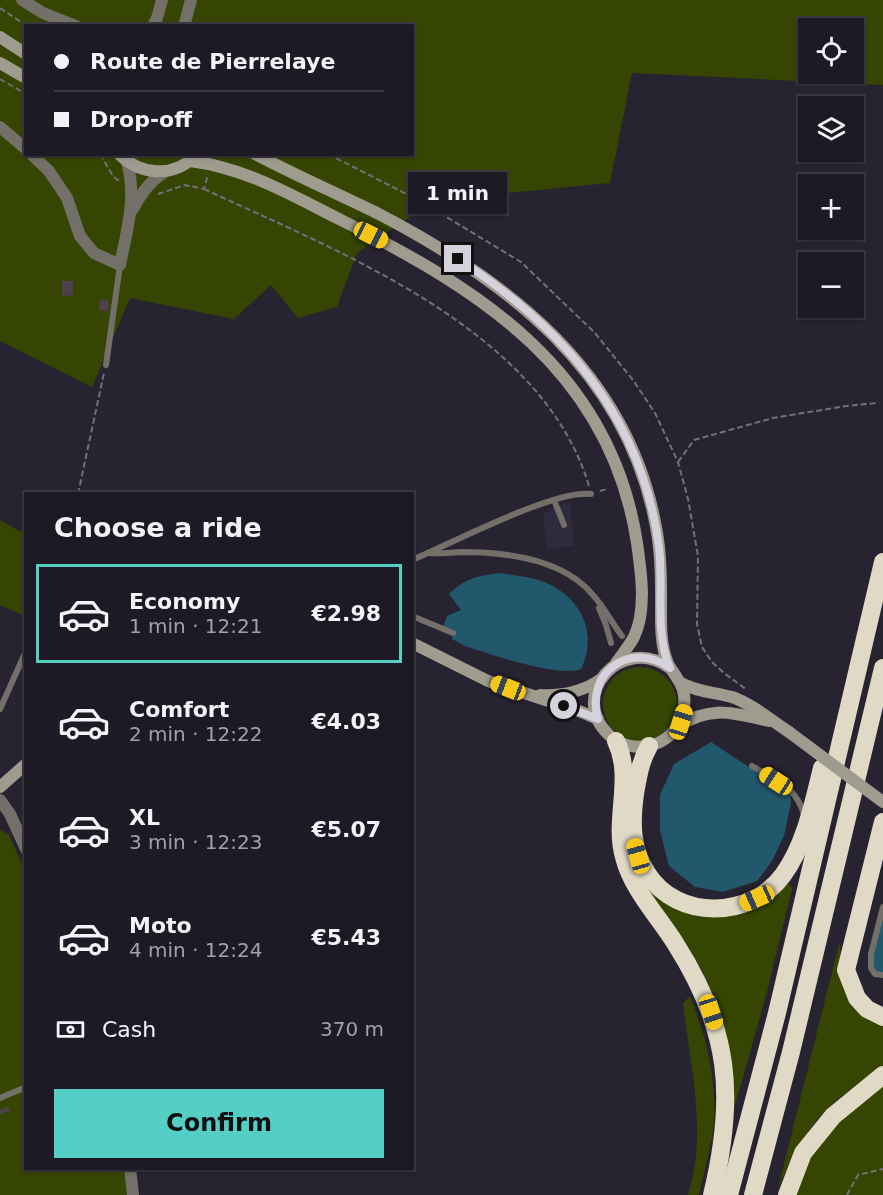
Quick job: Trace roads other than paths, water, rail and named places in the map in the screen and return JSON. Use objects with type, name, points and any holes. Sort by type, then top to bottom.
[{"type":"highway","points":[[729,1195],[779,1002],[883,562]]},
{"type":"highway","points":[[649,747],[639,768],[632,835],[638,856],[647,874],[661,890],[677,901],[693,907],[719,909],[743,905],[770,889],[783,875],[795,855],[816,791],[844,674],[861,656]]},
{"type":"highway","points":[[753,1195],[794,1040],[883,668]]},
{"type":"highway","points":[[616,741],[624,765],[620,837],[624,858],[638,888],[694,972],[704,992],[717,1032],[724,1072],[726,1119],[712,1195]]},
{"type":"highway","points":[[882,832],[846,970],[857,999],[867,1009],[883,1017]]},
{"type":"highway","points":[[787,1195],[803,1153],[833,1116],[883,1075]]},
{"type":"main road","points":[[0,37],[24,53]]},
{"type":"main road","points":[[0,63],[24,77]]},
{"type":"main road","points":[[259,156],[379,215],[458,259],[531,313],[579,363],[606,399],[637,460],[651,503],[659,549],[662,642],[670,668],[681,683],[691,689],[734,698],[751,706],[883,802]]},
{"type":"main road","points":[[123,158],[142,169],[166,171],[193,158],[241,172],[291,194],[390,244],[449,279],[521,333],[569,383],[594,420],[614,460],[629,503],[640,570],[640,616],[635,635],[601,679],[568,694],[527,694]]},
{"type":"main road","points":[[414,644],[488,681],[598,719]]},
{"type":"main road","points":[[614,665],[629,658],[640,657],[652,659],[670,668]]},
{"type":"main road","points":[[601,679],[595,699],[598,719],[603,728],[616,741],[627,745],[649,747],[668,738],[678,726],[697,715],[715,712],[773,722]]},
{"type":"main road","points":[[678,726],[684,709],[681,683]]},
{"type":"main road","points":[[0,787],[24,766]]},
{"type":"street","points":[[22,0],[43,13],[71,24]]},
{"type":"street","points":[[154,24],[162,0]]},
{"type":"street","points":[[185,24],[191,0]]},
{"type":"street","points":[[0,127],[24,147]]},
{"type":"street","points":[[33,156],[49,171],[67,198],[80,236],[94,253],[120,265],[130,215],[132,184],[123,158]]},
{"type":"street","points":[[130,215],[149,184],[166,171]]},
{"type":"street","points":[[0,800],[10,814],[24,845]]},
{"type":"street","points":[[130,1170],[133,1195]]},
{"type":"lane","points":[[106,365],[120,265]]},
{"type":"lane","points":[[414,559],[531,508],[554,500],[591,494]]},
{"type":"lane","points":[[554,500],[564,525]]},
{"type":"lane","points":[[428,553],[515,556],[548,565],[576,579],[592,594],[622,636]]},
{"type":"lane","points":[[592,594],[606,625],[611,643]]},
{"type":"lane","points":[[414,617],[453,633]]},
{"type":"lane","points":[[0,709],[24,655]]},
{"type":"lane","points":[[752,766],[796,796],[806,825]]},
{"type":"lane","points":[[883,907],[870,962],[875,974],[883,975]]},
{"type":"lane","points":[[0,1098],[24,1088]]},
{"type":"water","points":[[500,573],[545,582],[572,601],[579,610],[587,632],[586,657],[581,669],[570,671],[541,668],[465,646],[452,639],[453,629],[443,627],[447,616],[461,610],[449,594],[461,584],[472,579]]},
{"type":"water","points":[[711,742],[790,794],[791,803],[784,836],[772,861],[757,881],[723,892],[695,887],[669,866],[660,830],[660,795],[674,764]]},
{"type":"water","points":[[883,907],[883,975],[875,974],[871,954]]}]
